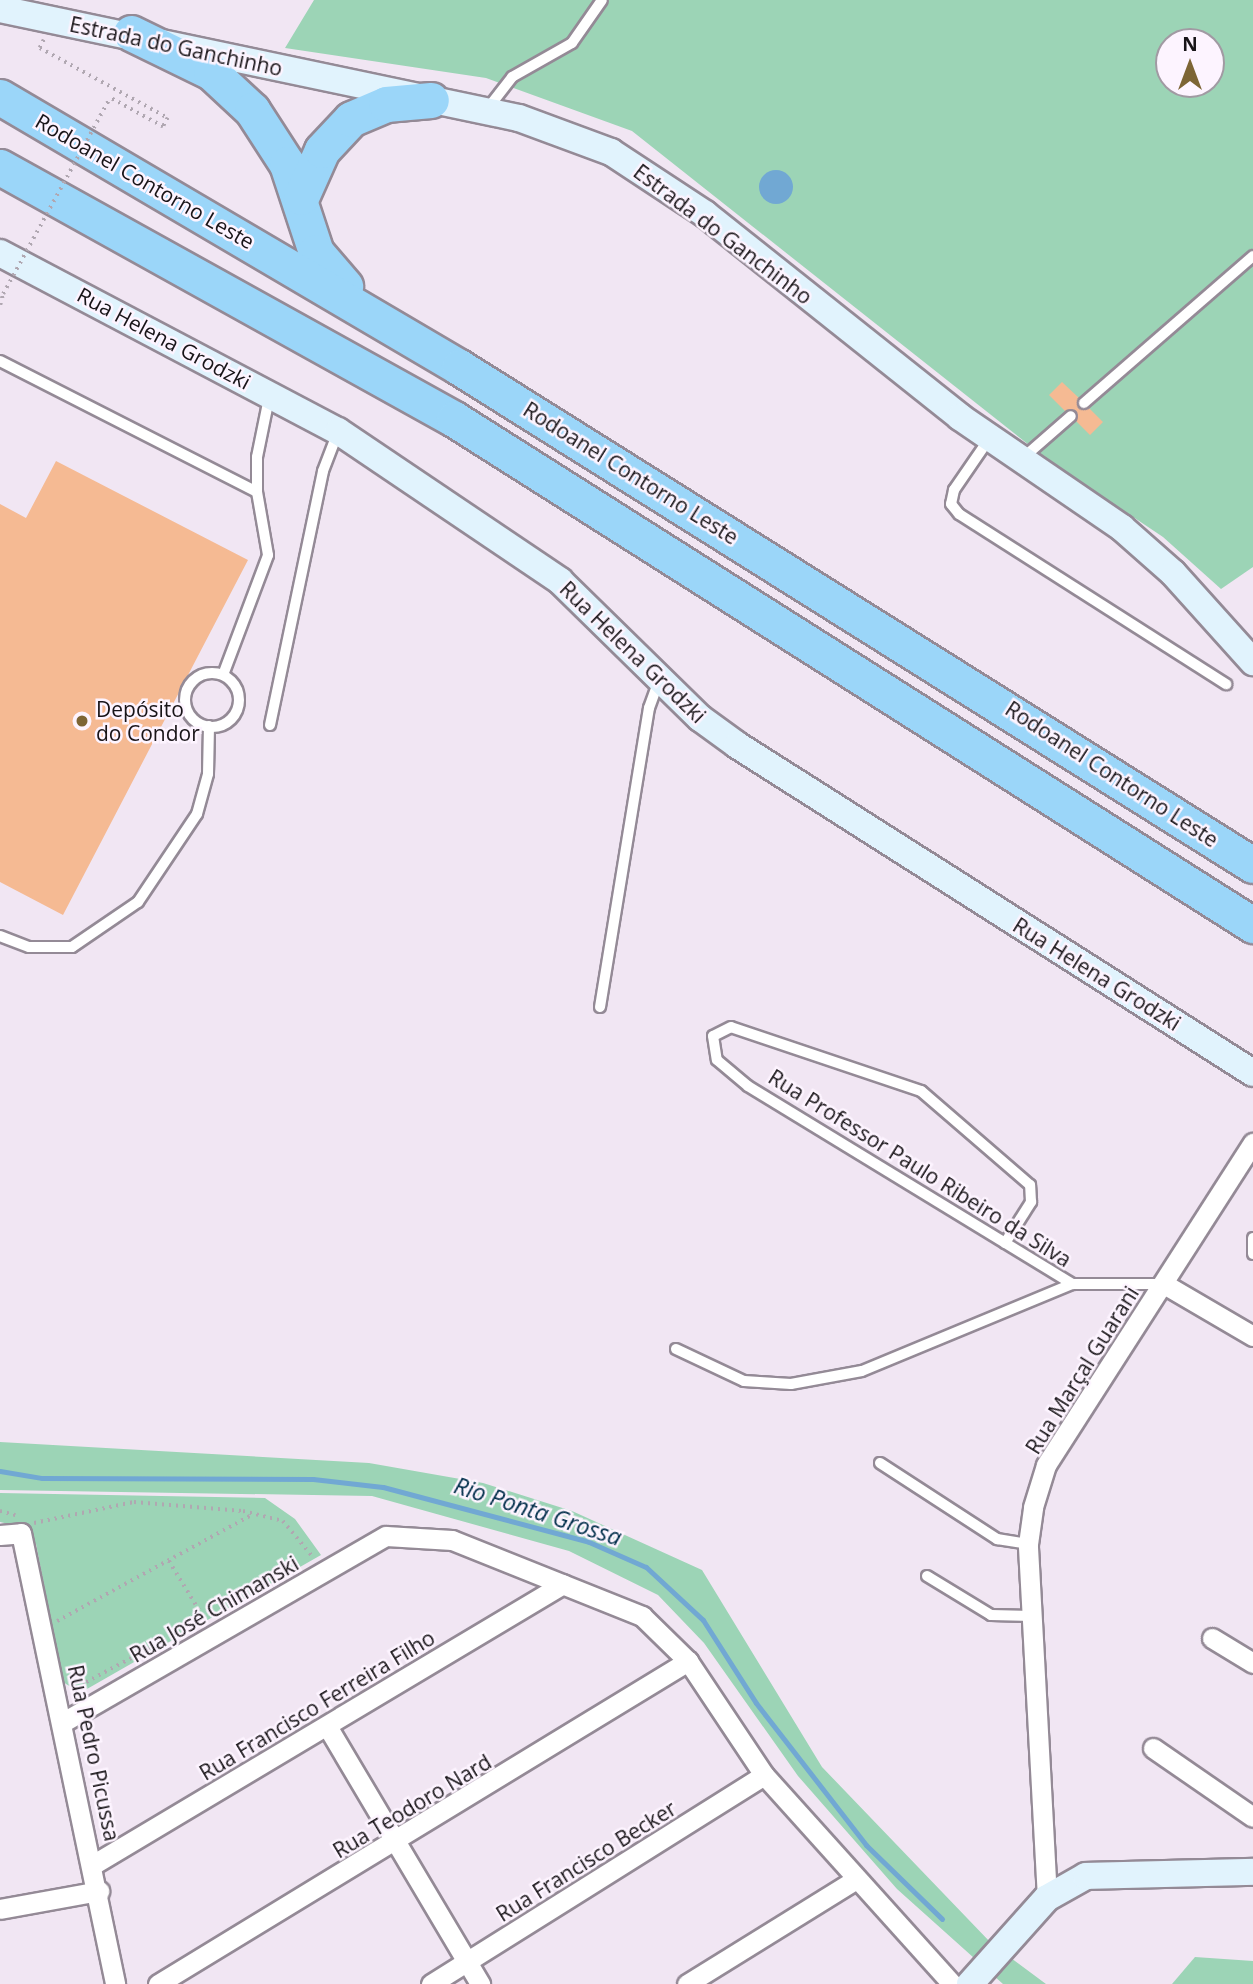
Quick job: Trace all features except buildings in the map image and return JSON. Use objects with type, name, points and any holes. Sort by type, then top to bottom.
[{"type":"highway","points":[[131,33],[231,89],[266,126],[301,197],[326,269],[460,367]]},
{"type":"highway","name":"Rodoanel Contorno Leste","points":[[0,97],[460,367],[1253,865]]},
{"type":"highway","points":[[301,197],[322,150],[351,119],[386,104],[431,100]]},
{"type":"highway","points":[[0,167],[454,419],[1253,925]]},
{"type":"main road","name":"Estrada do Ganchinho","points":[[0,9],[131,33],[486,111],[580,139],[641,169],[989,438],[1148,548],[1253,662]]},
{"type":"main road","name":"Rua Helena Grodzki","points":[[0,253],[338,431],[560,581],[659,680],[737,745],[1253,1073]]},
{"type":"main road","points":[[971,1984],[1047,1898],[1086,1876],[1253,1872]]},
{"type":"street","name":"Rua Marçal Guarani","points":[[1047,1898],[1028,1544],[1046,1465],[1250,1153]]},
{"type":"street","points":[[1164,1284],[1253,1336]]},
{"type":"street","points":[[0,1535],[28,1529]]},
{"type":"street","name":"Rua Pedro Picussa","points":[[28,1529],[115,1984]]},
{"type":"street","name":"Rua José Chimanski","points":[[65,1721],[318,1564],[386,1536],[452,1540],[563,1584]]},
{"type":"street","points":[[563,1584],[642,1616],[688,1661],[764,1775],[853,1881],[952,1984]]},
{"type":"street","name":"Rua Francisco Ferreira Filho","points":[[94,1864],[563,1584]]},
{"type":"street","points":[[1212,1638],[1253,1663]]},
{"type":"street","name":"Rua Teodoro Nard","points":[[158,1984],[397,1843],[688,1661]]},
{"type":"street","points":[[327,1726],[480,1984]]},
{"type":"street","points":[[1153,1748],[1253,1817]]},
{"type":"street","name":"Rua Francisco Becker","points":[[431,1984],[764,1775]]},
{"type":"street","points":[[687,1984],[853,1881]]},
{"type":"street","points":[[0,1909],[99,1891]]},
{"type":"lane","points":[[486,111],[512,77],[572,43],[602,0]]},
{"type":"lane","points":[[1084,403],[1253,256]]},
{"type":"lane","points":[[0,361],[257,492]]},
{"type":"lane","points":[[223,675],[268,555],[257,492],[257,457],[270,394]]},
{"type":"lane","points":[[1021,460],[1071,416]]},
{"type":"lane","points":[[270,725],[323,471],[338,431]]},
{"type":"lane","points":[[989,438],[954,491],[951,504],[960,514],[1226,684]]},
{"type":"lane","points":[[223,675],[235,686],[239,702],[225,723],[209,726],[194,720],[185,697],[199,676],[223,675]]},
{"type":"lane","points":[[600,1007],[649,708],[659,680]]},
{"type":"lane","points":[[0,936],[29,947],[72,947],[138,902],[197,814],[208,774],[209,726]]},
{"type":"lane","name":"Rua Professor Paulo Ribeiro da Silva","points":[[1005,1243],[1031,1202],[1030,1185],[921,1090],[721,1028],[713,1036],[717,1060],[748,1086],[1072,1284]]},
{"type":"lane","points":[[1253,1238],[1253,1254]]},
{"type":"lane","points":[[676,1349],[744,1381],[791,1384],[862,1371],[1072,1284],[1164,1284]]},
{"type":"lane","points":[[880,1463],[998,1539],[1028,1544]]},
{"type":"lane","points":[[927,1576],[991,1615],[1032,1616]]},
{"type":"path","points":[[0,305],[3,294],[110,98],[163,127],[168,118],[40,48],[54,20]]},
{"type":"path","points":[[0,1511],[28,1529],[134,1502],[255,1513],[283,1521],[318,1564]]},
{"type":"path","points":[[55,1622],[255,1513]]},
{"type":"path","points":[[305,1560],[318,1564]]},
{"type":"path","points":[[169,1561],[204,1619]]},
{"type":"path","points":[[53,1610],[57,1632]]},
{"type":"path","points":[[196,1623],[215,1613]]},
{"type":"path","points":[[65,1673],[77,1685],[86,1682],[178,1633]]},
{"type":"green space","points":[[314,0],[1253,0],[1253,567],[1221,589],[1163,537],[1048,460],[632,131],[486,78],[285,48]]},
{"type":"green space","points":[[0,1442],[369,1463],[483,1483],[572,1511],[702,1570],[822,1767],[991,1943],[1046,1984],[1003,1984],[897,1889],[798,1776],[704,1643],[658,1595],[569,1551],[372,1496],[0,1490]]},
{"type":"green space","points":[[0,1493],[265,1498],[295,1519],[321,1555],[80,1693],[63,1682],[36,1544],[26,1528],[0,1522]]},
{"type":"green space","points":[[1195,1957],[1253,1961],[1253,1984],[1172,1984]]},
{"type":"water","points":[[776,170],[788,175],[793,187],[788,199],[776,204],[764,199],[759,187],[764,175]]},
{"type":"waterway","name":"Rio Ponta Grossa","points":[[0,1471],[42,1478],[313,1479],[383,1487],[589,1542],[646,1567],[703,1620],[756,1703],[866,1845],[942,1919]]},
{"type":"place","name":"Depósito do Condor","points":[[82,721]]}]
